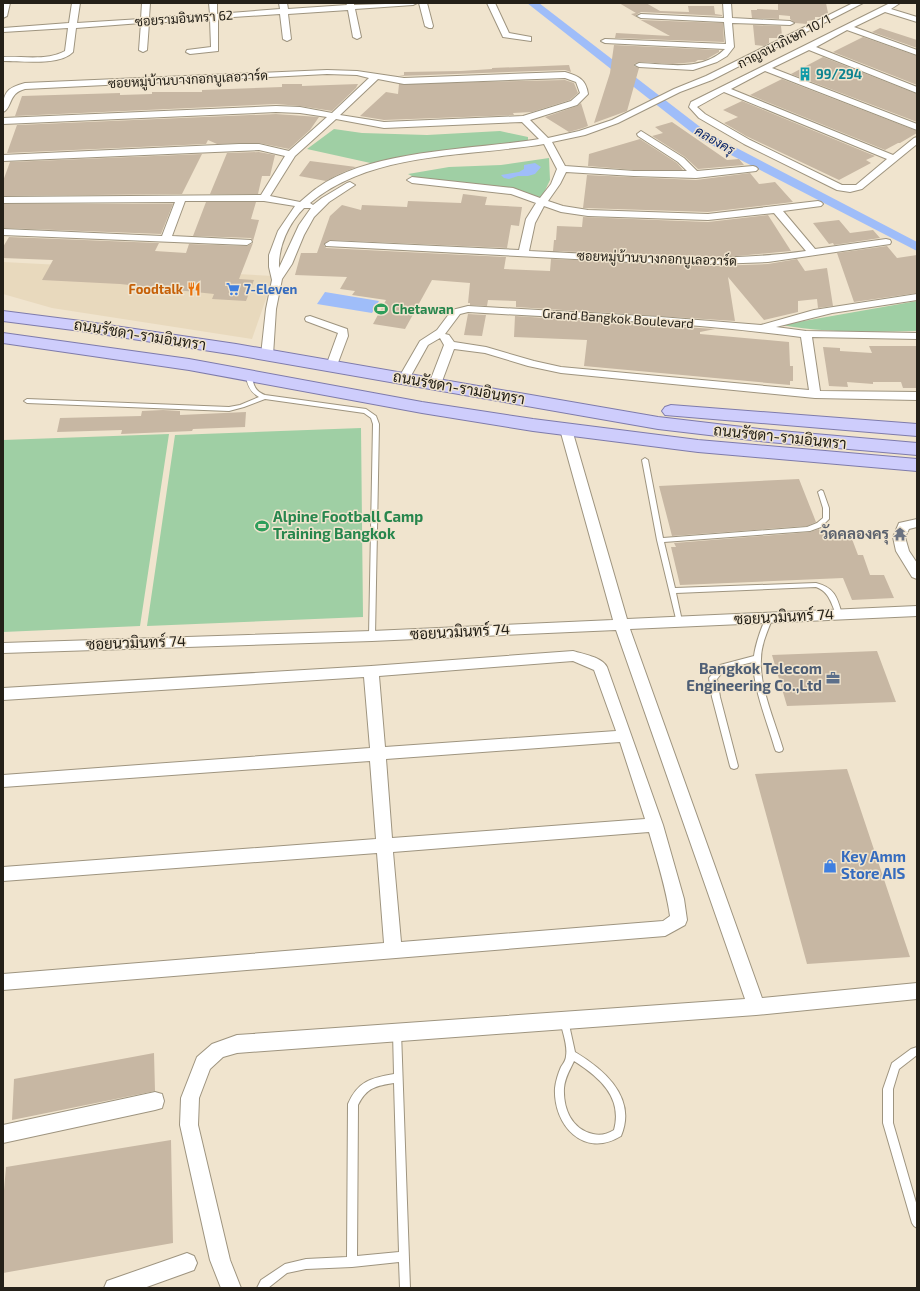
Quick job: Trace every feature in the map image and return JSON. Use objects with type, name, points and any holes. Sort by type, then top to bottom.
[{"type":"main road","name":"ถนนรัชดา-รามอินทรา","points":[[3,316],[124,332],[267,355],[623,417],[786,438],[917,449]]},
{"type":"main road","name":"ถนนรัชดา-รามอินทรา","points":[[3,338],[141,357],[249,375],[476,417],[537,426],[806,456],[917,466]]},
{"type":"main road","points":[[532,401],[917,430]]},
{"type":"main road","points":[[537,426],[623,444],[749,464],[917,480]]},
{"type":"street","points":[[3,16],[6,3]]},
{"type":"street","points":[[3,59],[65,56],[69,52],[76,3]]},
{"type":"street","points":[[143,50],[146,3]]},
{"type":"street","points":[[190,52],[215,49],[213,3]]},
{"type":"street","name":"ซอยรามอินทรา 62","points":[[3,30],[213,16],[283,7],[413,3]]},
{"type":"street","points":[[422,3],[429,26]]},
{"type":"street","points":[[491,3],[506,35],[528,39]]},
{"type":"street","points":[[638,66],[685,68],[699,66],[728,53],[730,48],[727,3]]},
{"type":"street","name":"กาญจนาภิเษก 10/1","points":[[653,106],[670,94],[693,83],[709,78],[859,3]]},
{"type":"street","points":[[896,3],[694,104],[693,107],[702,116],[715,124],[840,188],[850,189],[859,187],[892,158],[917,140]]},
{"type":"street","points":[[351,5],[357,37]]},
{"type":"street","points":[[283,7],[287,38]]},
{"type":"street","points":[[885,9],[917,20]]},
{"type":"street","points":[[642,16],[790,23]]},
{"type":"street","points":[[847,27],[917,53]]},
{"type":"street","points":[[605,41],[730,48]]},
{"type":"street","points":[[809,47],[917,90]]},
{"type":"street","points":[[765,68],[917,127]]},
{"type":"street","name":"ซอยหมู่บ้านบางกอกบูเลอวาร์ด","points":[[3,109],[5,99],[14,89],[25,86],[327,72],[357,73],[404,82],[556,75],[579,79],[582,82],[584,94],[574,103],[524,119],[400,125],[370,123],[300,110],[276,109],[3,121]]},
{"type":"street","points":[[264,198],[291,154],[376,76]]},
{"type":"street","name":"กาญจนาภิเษก 10/1","points":[[653,106],[679,98],[701,86],[709,78]]},
{"type":"street","points":[[724,89],[892,158]]},
{"type":"street","points":[[267,355],[271,314],[277,280],[284,269],[304,223],[316,207],[339,190],[357,181],[396,168],[419,163],[548,145],[608,132],[653,106]]},
{"type":"street","points":[[524,119],[548,145],[562,169]]},
{"type":"street","points":[[641,134],[681,160],[696,175]]},
{"type":"street","points":[[277,280],[273,267],[274,258],[279,240],[287,224],[303,205],[328,186],[345,177],[367,168],[419,156],[548,145]]},
{"type":"street","points":[[3,158],[239,147],[259,147],[291,154]]},
{"type":"street","points":[[562,169],[669,175],[696,175],[752,169]]},
{"type":"street","points":[[524,253],[531,219],[554,188],[562,169]]},
{"type":"street","points":[[412,180],[513,190],[561,209],[574,211],[708,217],[818,204]]},
{"type":"street","points":[[166,239],[181,198]]},
{"type":"street","points":[[3,200],[264,198],[316,207]]},
{"type":"street","points":[[777,210],[813,253]]},
{"type":"street","points":[[3,232],[247,242]]},
{"type":"street","name":"ซอยหมู่บ้านบางกอกบูเลอวาร์ด","points":[[330,244],[632,259],[714,261],[762,259],[886,242]]},
{"type":"street","points":[[760,328],[802,315],[917,297]]},
{"type":"street","name":"Grand Bangkok Boulevard","points":[[404,379],[424,343],[441,332],[456,312],[468,309],[760,328],[806,334],[917,336]]},
{"type":"street","points":[[310,319],[342,332],[343,336],[332,366]]},
{"type":"street","points":[[441,332],[450,345],[486,350],[532,364],[561,370],[815,394],[917,396]]},
{"type":"street","points":[[806,334],[815,394]]},
{"type":"street","points":[[435,384],[450,345]]},
{"type":"street","points":[[567,433],[621,624],[756,1006]]},
{"type":"street","points":[[917,523],[904,526],[899,537],[903,551],[917,574]]},
{"type":"street","name":"ซอยนวมินทร์ 74","points":[[3,648],[372,636],[917,611]]},
{"type":"street","points":[[3,694],[371,671],[573,656],[588,661],[600,667],[625,736],[655,825],[677,900],[678,920],[665,928],[3,982]]},
{"type":"street","points":[[371,671],[393,950]]},
{"type":"street","points":[[3,781],[625,736]]},
{"type":"street","points":[[3,874],[655,825]]},
{"type":"street","points":[[231,1288],[220,1260],[189,1125],[190,1098],[203,1063],[218,1050],[237,1044],[756,1006],[917,991]]},
{"type":"street","points":[[3,1134],[155,1101]]},
{"type":"street","points":[[114,1288],[187,1263]]},
{"type":"lane","points":[[249,375],[251,389],[257,395],[366,411],[374,417],[376,424],[372,636]]},
{"type":"lane","points":[[27,401],[229,409],[242,406],[264,397]]},
{"type":"lane","points":[[645,460],[660,540],[679,621]]},
{"type":"lane","points":[[660,540],[808,529],[819,525],[826,519],[826,508],[821,492]]},
{"type":"lane","points":[[672,591],[816,585],[826,587],[830,592],[833,596],[839,614]]},
{"type":"lane","points":[[770,617],[761,640],[757,658],[757,672],[779,749]]},
{"type":"lane","points":[[734,766],[716,697],[713,678],[723,667],[757,658]]},
{"type":"lane","points":[[564,1020],[572,1055],[561,1078],[560,1097],[565,1118],[576,1133],[593,1139],[608,1139],[618,1133],[622,1118],[619,1103],[610,1086],[598,1071],[572,1055]]},
{"type":"lane","points":[[397,1032],[405,1288]]},
{"type":"lane","points":[[917,1051],[895,1066],[888,1088],[888,1123],[917,1223]]},
{"type":"lane","points":[[352,1262],[353,1104],[358,1092],[368,1084],[398,1078]]},
{"type":"lane","points":[[262,1288],[285,1269],[306,1264],[352,1262],[403,1257]]},
{"type":"shaded area","points":[[3,262],[274,276],[252,339],[52,308],[3,294]]},
{"type":"green space","points":[[334,129],[362,133],[427,135],[500,131],[528,137],[528,143],[375,164],[307,149]]},
{"type":"green space","points":[[549,158],[550,180],[541,199],[416,178],[408,174],[449,167],[501,165]]},
{"type":"green space","points":[[917,301],[917,331],[832,331],[781,325]]},
{"type":"green space","name":"Alpine Football Camp Training Bangkok","points":[[361,428],[363,617],[147,626],[175,435]]},
{"type":"green space","points":[[169,434],[140,626],[3,632],[3,440]]},
{"type":"water","points":[[535,163],[541,167],[535,174],[518,176],[509,179],[504,178],[501,175],[519,172],[524,169],[524,165]]},
{"type":"water","points":[[325,292],[379,301],[372,313],[317,304]]},
{"type":"building","points":[[619,3],[646,3],[660,11],[689,12],[688,6],[714,6],[715,14],[722,16],[641,12],[636,15],[636,17],[631,14],[636,13]]},
{"type":"building","points":[[778,3],[826,3],[828,13],[821,17],[815,17],[815,20],[807,21],[807,24],[795,23],[790,19],[790,16],[779,15],[779,19],[752,18],[751,10],[778,10]]},
{"type":"building","points":[[637,18],[641,20],[723,23],[724,42],[615,38],[616,33],[670,36]]},
{"type":"building","points":[[753,25],[781,26],[782,36],[778,38],[769,38],[769,43],[764,46],[755,45]]},
{"type":"building","points":[[880,28],[917,40],[917,48],[872,32]]},
{"type":"building","points":[[863,37],[917,56],[917,85],[833,52]]},
{"type":"building","points":[[614,45],[719,50],[719,52],[705,60],[698,60],[695,62],[673,64],[639,62],[634,64],[634,66],[639,68],[627,111],[594,123],[610,73]]},
{"type":"building","points":[[823,57],[917,94],[917,122],[791,74]]},
{"type":"building","points":[[569,65],[571,72],[565,70],[399,76],[404,75],[404,72],[461,71],[492,68]]},
{"type":"building","points":[[782,79],[917,131],[917,133],[885,150],[750,95]]},
{"type":"building","points":[[565,80],[574,83],[578,93],[570,100],[532,112],[513,113],[514,115],[384,120],[360,116],[386,92],[398,94],[399,84]]},
{"type":"building","points":[[282,84],[302,84],[302,86],[358,84],[356,88],[332,111],[276,104],[15,116],[22,96],[202,92],[202,90],[282,87]]},
{"type":"building","points":[[742,101],[875,156],[866,160],[871,163],[839,180],[746,136],[724,123],[738,117],[723,110]]},
{"type":"building","points":[[581,103],[588,126],[583,128],[569,132],[545,117],[577,106]]},
{"type":"building","points":[[276,114],[319,117],[310,130],[289,149],[259,143],[217,144],[208,140],[206,144],[7,153],[17,125]]},
{"type":"building","points":[[672,122],[727,160],[739,159],[744,165],[698,169],[685,157],[652,136],[663,133],[655,127]]},
{"type":"building","points":[[640,139],[677,163],[683,170],[634,170],[588,166],[589,154]]},
{"type":"building","points":[[259,152],[275,155],[270,176],[262,176],[258,194],[210,194],[227,153]]},
{"type":"building","points":[[202,154],[182,194],[3,196],[3,181],[10,162]]},
{"type":"building","points":[[310,161],[356,167],[326,181],[299,176]]},
{"type":"building","points":[[750,173],[759,184],[775,182],[793,202],[708,212],[583,208],[587,175],[696,180]]},
{"type":"building","points":[[463,194],[487,197],[485,205],[522,207],[519,226],[511,225],[507,248],[330,240],[324,245],[326,248],[506,257],[504,269],[550,271],[551,259],[714,266],[768,264],[797,259],[805,271],[827,268],[833,306],[818,308],[817,299],[798,301],[798,312],[764,320],[728,277],[735,321],[516,307],[516,301],[488,300],[487,306],[470,305],[470,303],[468,303],[470,283],[432,280],[405,329],[373,324],[386,300],[352,295],[355,291],[340,289],[347,277],[295,275],[301,253],[317,253],[330,216],[342,205],[361,210],[362,205],[407,207],[408,201],[461,203]]},
{"type":"building","points":[[206,202],[256,202],[251,219],[259,220],[253,241],[251,238],[193,236]]},
{"type":"building","points":[[3,204],[173,204],[161,234],[3,228]]},
{"type":"building","points":[[768,215],[791,251],[737,256],[702,256],[553,251],[554,240],[556,240],[557,226],[582,227],[583,217],[708,222]]},
{"type":"building","points":[[839,220],[850,233],[873,230],[880,238],[834,245],[833,243],[829,244],[813,223]]},
{"type":"building","points":[[9,237],[159,243],[155,251],[186,253],[189,244],[247,246],[253,243],[239,279],[254,280],[246,301],[212,299],[214,294],[120,284],[42,280],[53,260],[3,258],[3,247]]},
{"type":"building","points":[[887,246],[897,258],[917,255],[917,293],[854,302],[837,253]]},
{"type":"building","points":[[468,314],[486,315],[482,336],[464,335]]},
{"type":"building","points":[[515,316],[715,329],[700,332],[700,334],[789,342],[790,366],[793,366],[793,381],[790,381],[790,385],[584,366],[587,340],[514,337]]},
{"type":"building","points":[[869,346],[917,346],[917,388],[903,388],[901,382],[873,382],[873,384],[847,382],[848,387],[829,386],[823,347],[840,348],[840,351],[872,353]]},
{"type":"building","points":[[142,411],[180,411],[180,415],[246,412],[245,427],[121,434],[122,430],[57,432],[60,418],[141,416]]},
{"type":"building","points":[[799,479],[816,522],[807,526],[672,536],[659,486]]},
{"type":"building","points":[[819,529],[820,532],[849,531],[858,555],[863,555],[870,575],[884,575],[894,598],[852,600],[843,578],[680,585],[671,547],[676,547],[674,543],[810,532]]},
{"type":"building","name":"Bangkok Telecom Engineering Co.,Ltd","points":[[877,651],[896,702],[787,706],[772,655]]},
{"type":"building","name":"Key Amm Store AIS","points":[[847,769],[910,957],[807,964],[755,774]]},
{"type":"building","points":[[154,1053],[155,1091],[12,1120],[14,1079]]},
{"type":"building","points":[[171,1140],[173,1243],[3,1273],[3,1202],[6,1167]]},
{"type":"waterway","name":"คลองครุ","points":[[532,3],[704,136],[917,247]]},
{"type":"place","name":"99/294","points":[[805,74]]},
{"type":"place","name":"Foodtalk","points":[[194,289]]},
{"type":"place","name":"7-Eleven","points":[[233,289]]},
{"type":"place","name":"Chetawan","points":[[381,309]]},
{"type":"place","name":"Alpine Football Camp Training Bangkok","points":[[262,526]]},
{"type":"place","name":"วัดคลองครุ","points":[[900,534]]},
{"type":"place","name":"Bangkok Telecom Engineering Co.,Ltd","points":[[833,678]]},
{"type":"place","name":"Key Amm Store AIS","points":[[830,866]]}]
